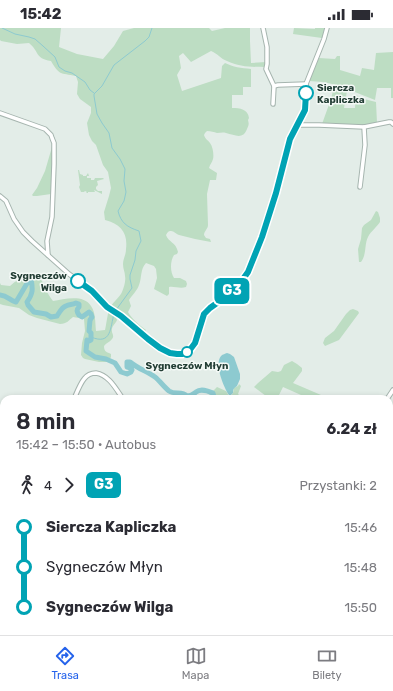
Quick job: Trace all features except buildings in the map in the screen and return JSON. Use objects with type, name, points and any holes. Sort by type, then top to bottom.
[{"type":"street","points":[[263,28],[267,47],[266,68],[274,86],[273,104]]},
{"type":"street","points":[[0,196],[6,202],[23,232],[69,274],[92,291],[107,307],[121,316],[154,344],[170,353],[182,354],[187,352],[192,349],[195,343],[204,314],[238,286],[248,272],[262,237],[276,193],[290,140],[305,110],[306,84],[327,28]]},
{"type":"street","points":[[274,86],[306,84]]},
{"type":"street","points":[[0,113],[45,129],[51,135],[54,143],[52,217],[47,241],[48,255]]},
{"type":"street","points":[[297,125],[364,127],[389,122],[393,124]]},
{"type":"street","points":[[360,187],[365,145],[364,127]]},
{"type":"street","points":[[76,395],[84,379],[92,373],[101,374],[105,377],[110,381],[120,395]]},
{"type":"green space","points":[[0,28],[61,28],[59,47],[77,54],[103,59],[114,46],[123,31],[134,28],[209,28],[212,31],[225,28],[250,28],[251,63],[266,62],[265,67],[241,66],[225,60],[211,51],[191,62],[183,53],[179,56],[181,68],[177,75],[182,91],[221,78],[222,66],[225,63],[251,69],[251,87],[243,87],[243,95],[232,95],[232,108],[245,111],[249,118],[249,124],[241,136],[208,131],[205,133],[204,136],[213,149],[213,159],[209,168],[217,173],[216,180],[210,180],[207,194],[208,225],[204,235],[206,238],[210,239],[211,242],[179,235],[172,231],[168,232],[166,235],[167,237],[176,246],[178,252],[174,255],[172,260],[172,273],[174,278],[180,278],[186,281],[186,287],[169,287],[169,294],[167,296],[154,289],[157,278],[156,269],[154,266],[146,263],[143,268],[138,287],[129,300],[131,306],[128,312],[136,322],[146,330],[144,333],[142,332],[117,315],[117,320],[112,328],[113,338],[104,346],[105,351],[111,354],[108,362],[85,359],[81,355],[85,331],[84,319],[73,317],[66,323],[60,324],[29,315],[19,308],[0,304],[0,283],[1,285],[10,286],[21,278],[34,276],[42,281],[45,289],[53,301],[74,298],[88,302],[94,312],[96,331],[105,330],[112,304],[121,294],[125,284],[123,260],[126,251],[126,238],[119,227],[105,220],[104,212],[111,188],[108,172],[103,165],[96,145],[89,135],[87,123],[91,113],[91,107],[80,99],[77,94],[78,82],[76,76],[60,73],[51,61],[39,56],[29,43],[17,44],[1,41]]},
{"type":"green space","points":[[294,28],[325,28],[322,38],[293,34]]},
{"type":"green space","points":[[393,52],[393,98],[391,98],[391,88],[377,88],[375,100],[337,85],[309,81],[319,58],[335,59],[337,56],[340,56],[340,70],[360,76],[362,68],[374,70],[376,53]]},
{"type":"green space","points":[[334,87],[347,91],[344,108],[355,108],[356,95],[376,102],[377,123],[360,125],[322,124]]},
{"type":"green space","points":[[52,147],[53,162],[51,194],[33,196],[32,195],[45,171]]},
{"type":"green space","points":[[78,170],[83,176],[86,176],[88,173],[89,176],[87,176],[87,178],[91,178],[91,180],[94,180],[95,178],[104,179],[97,181],[98,185],[96,187],[98,191],[102,191],[102,194],[94,190],[95,192],[81,192],[79,187]]},
{"type":"green space","points":[[376,211],[378,212],[380,222],[368,237],[363,259],[359,262],[358,249],[362,228],[371,220]]},
{"type":"green space","points":[[353,309],[359,313],[339,340],[325,346],[323,343],[325,338],[334,331],[346,314]]},
{"type":"green space","points":[[292,361],[302,368],[302,371],[293,383],[321,395],[301,395],[283,387],[279,395],[265,395],[254,387],[272,371],[281,371],[284,365]]},
{"type":"green space","points":[[239,384],[241,386],[239,395],[232,395],[234,388]]},
{"type":"green space","points":[[217,387],[226,391],[228,395],[209,395]]},
{"type":"water","points":[[227,353],[234,357],[240,374],[240,379],[237,386],[231,395],[229,395],[222,382],[219,370],[219,360],[223,354]]},
{"type":"waterway","points":[[2,28],[15,34],[35,39],[55,57],[59,67],[72,73],[85,82],[94,93]]},
{"type":"waterway","points":[[116,310],[132,288],[130,275],[135,260],[136,251],[141,241],[139,231],[125,224],[119,215],[118,211],[124,201],[126,192],[124,181],[125,169],[112,148],[109,133],[97,114],[94,94],[102,86],[114,65],[145,41],[149,37],[152,28]]},
{"type":"waterway","points":[[0,295],[16,302],[31,279],[32,291],[27,302],[34,312],[46,314],[51,317],[57,316],[61,310],[68,305],[76,303],[79,304],[77,309],[79,315],[82,317],[89,312],[92,317],[90,320],[89,331],[91,333],[91,340],[87,340],[86,351],[95,357],[106,359],[115,363],[121,372],[127,374],[132,370],[131,368],[127,367],[127,362],[130,362],[155,377],[169,391],[185,395]]},
{"type":"waterway","points":[[91,337],[98,339],[103,339],[106,337],[111,329],[114,314]]},
{"type":"waterway","points":[[192,395],[200,390],[213,393],[214,395]]},
{"type":"bus line","name":"G3","points":[[78,281],[92,291],[107,307],[121,316],[160,348],[170,353],[177,354],[182,354],[189,351],[194,346],[197,339],[204,314],[238,286],[252,264],[280,180],[290,139],[305,110],[306,93]]},
{"type":"place","name":"Siercza Kapliczka","points":[[306,93]]},
{"type":"place","name":"Sygneczów Wilga","points":[[78,281]]},
{"type":"place","name":"Sygneczów Młyn","points":[[187,352]]}]
